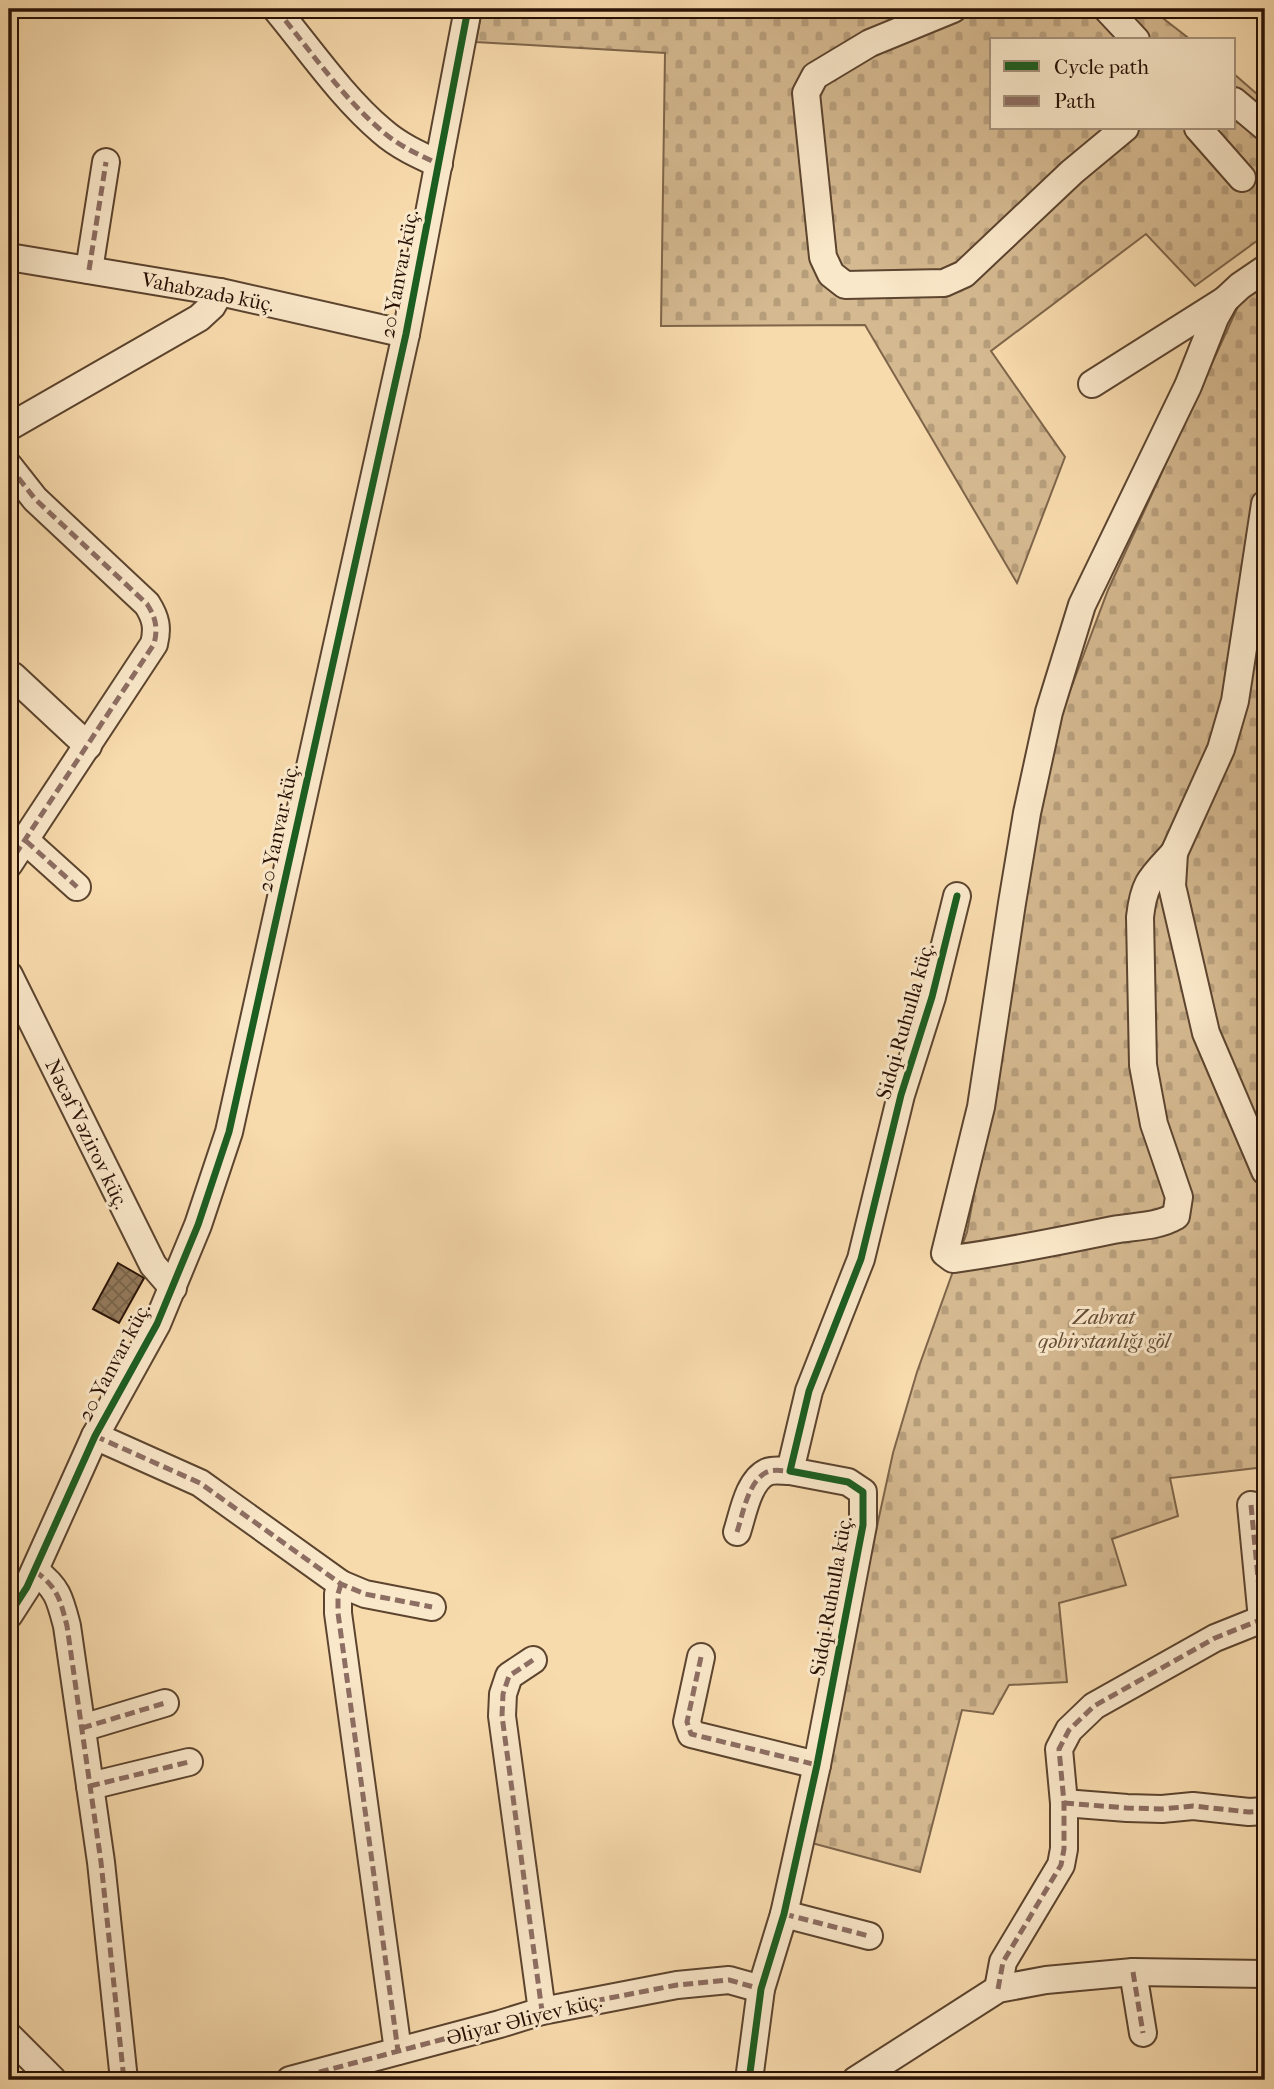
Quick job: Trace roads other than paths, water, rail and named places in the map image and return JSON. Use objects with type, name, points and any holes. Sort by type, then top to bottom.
[{"type":"street","points":[[276,9],[344,92],[383,132],[408,150],[439,164]]},
{"type":"street","name":"20 Yanvar küç.","points":[[9,1615],[35,1571],[95,1436],[143,1350],[173,1287],[210,1194],[229,1132],[406,334],[468,9]]},
{"type":"street","points":[[953,9],[870,43],[816,76],[806,93],[823,257],[831,274],[845,285],[944,283],[964,274],[1072,172],[1123,130]]},
{"type":"street","points":[[1107,9],[1134,38]]},
{"type":"street","points":[[1236,103],[1265,127]]},
{"type":"street","points":[[1201,130],[1242,178]]},
{"type":"street","points":[[89,270],[106,162]]},
{"type":"street","name":"Vahabzadə küç.","points":[[9,257],[220,292],[406,334]]},
{"type":"street","points":[[1092,384],[1225,300],[1265,269]]},
{"type":"street","points":[[9,427],[199,318],[212,306],[220,292]]},
{"type":"street","points":[[1225,300],[1188,386],[1082,606],[1049,712],[1014,890],[981,1107],[945,1253],[954,1259],[1163,1223],[1176,1216],[1179,1197],[1154,1124],[1143,1065],[1140,917],[1143,893],[1151,879],[1174,853],[1221,749],[1235,701],[1265,505]]},
{"type":"street","points":[[9,466],[35,499],[147,604],[155,617],[157,630],[154,644],[9,864]]},
{"type":"street","points":[[13,676],[88,746]]},
{"type":"street","points":[[26,841],[77,887]]},
{"type":"street","points":[[1174,853],[1172,887],[1206,1033],[1265,1171]]},
{"type":"street","name":"Sidqi Ruhulla küç.","points":[[790,1471],[809,1391],[861,1259],[901,1095],[932,997],[957,896]]},
{"type":"street","name":"Nəcəf Vəzirov küç.","points":[[9,975],[153,1265],[173,1287]]},
{"type":"street","points":[[95,1436],[200,1483],[341,1584],[365,1594],[432,1607]]},
{"type":"street","name":"Sidqi Ruhulla küç.","points":[[737,1532],[753,1488],[760,1477],[769,1471],[790,1471],[848,1482],[863,1492],[865,1505],[861,1538],[817,1765],[784,1914],[761,1989],[750,2080]]},
{"type":"street","points":[[998,1989],[1003,1962],[1061,1865],[1064,1849],[1064,1803],[1059,1749],[1069,1730],[1094,1706],[1216,1638],[1264,1618],[1251,1505]]},
{"type":"street","points":[[35,1571],[51,1583],[59,1596],[66,1626],[103,1876],[124,2080]]},
{"type":"street","points":[[341,1584],[338,1613],[398,2050]]},
{"type":"street","points":[[701,1657],[687,1722],[691,1734],[817,1765]]},
{"type":"street","points":[[533,1660],[509,1676],[503,1694],[502,1716],[542,2011]]},
{"type":"street","points":[[82,1728],[165,1703]]},
{"type":"street","points":[[90,1786],[189,1762]]},
{"type":"street","points":[[1064,1803],[1127,1808],[1193,1806],[1249,1812],[1265,1811]]},
{"type":"street","points":[[784,1914],[869,1936]]},
{"type":"street","points":[[1133,1972],[1143,2033]]},
{"type":"street","points":[[856,2080],[998,1989],[1046,1980],[1133,1972],[1265,1974]]},
{"type":"street","name":"Əliyar Əliyev küç.","points":[[290,2080],[542,2011],[709,1980],[729,1980],[761,1989]]},
{"type":"street","points":[[9,2036],[53,2080]]},
{"type":"park label","name":"Zabrat qəbirstanlığı göl","points":[[1104,1329]]}]
